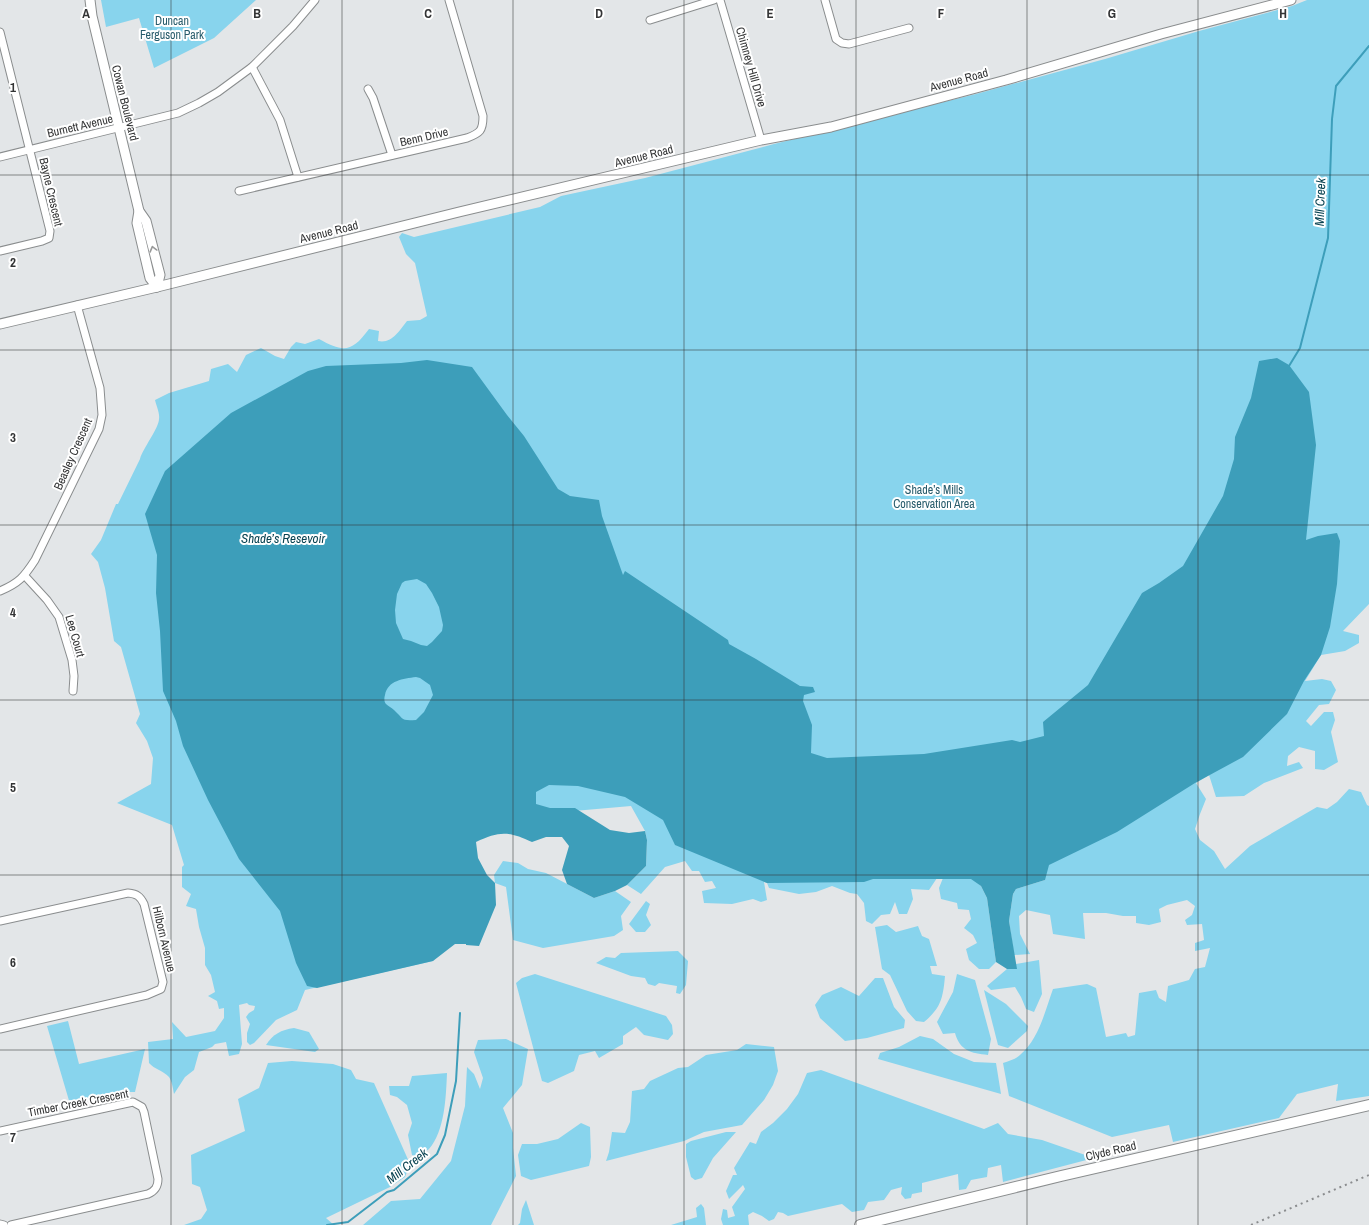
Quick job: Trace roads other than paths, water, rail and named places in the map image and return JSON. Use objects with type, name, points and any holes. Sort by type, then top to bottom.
[{"type":"main road","name":"Clyde Road","points":[[860,1225],[1082,1171],[1369,1105]]},
{"type":"street","name":"Cowan Boulevard","points":[[90,0],[92,16],[139,211],[146,221],[160,275],[157,287]]},
{"type":"street","name":"Burnett Avenue","points":[[0,157],[178,113],[218,92],[252,67],[293,26],[315,0]]},
{"type":"street","name":"Benn Drive","points":[[239,191],[467,138],[478,134],[481,130],[483,116],[449,0]]},
{"type":"street","points":[[650,20],[714,0]]},
{"type":"street","name":"Chimney Hill Drive","points":[[720,0],[761,140]]},
{"type":"street","points":[[825,0],[836,39],[842,43],[849,44],[908,28]]},
{"type":"street","name":"Avenue Road","points":[[0,324],[761,140],[831,127],[1006,80],[1161,34],[1290,0]]},
{"type":"street","name":"Bayne Crescent","points":[[0,32],[3,59],[29,149],[50,231],[49,238],[42,241],[0,251]]},
{"type":"street","points":[[252,67],[280,120],[298,177]]},
{"type":"street","points":[[368,89],[373,98],[392,155]]},
{"type":"street","name":"Beasley Crescent","points":[[0,591],[12,586],[25,576],[35,560],[99,429],[102,415],[100,388],[77,305]]},
{"type":"street","name":"Lee Court","points":[[25,576],[48,600],[59,617],[72,660],[74,676],[73,691]]},
{"type":"street","name":"Hilborn Avenue","points":[[0,921],[128,892],[135,894],[141,897],[144,904],[162,982],[161,989],[147,995],[0,1029]]},
{"type":"street","name":"Timber Creek Crescent","points":[[0,1131],[133,1102],[142,1107],[144,1112],[158,1179],[157,1187],[153,1192],[148,1194],[11,1225]]},
{"type":"street","points":[[0,1224],[4,1225]]},
{"type":"water","name":"Shade’s Resevoir","points":[[1277,358],[1289,365],[1309,392],[1316,445],[1306,540],[1318,536],[1337,533],[1340,541],[1337,584],[1330,627],[1321,655],[1304,681],[1287,714],[1243,757],[1195,783],[1117,832],[1049,865],[1045,880],[1016,889],[1013,894],[1009,921],[1017,969],[1007,969],[996,962],[987,898],[981,886],[971,879],[873,879],[864,882],[767,883],[675,845],[663,820],[625,797],[578,786],[549,785],[536,792],[536,804],[550,808],[575,808],[610,830],[629,833],[645,831],[647,840],[646,866],[627,885],[594,898],[567,884],[562,870],[569,846],[562,837],[546,837],[532,842],[510,834],[498,834],[484,838],[476,842],[478,858],[487,875],[495,883],[496,905],[479,946],[455,944],[433,961],[317,988],[307,986],[296,963],[280,911],[239,859],[208,800],[183,746],[176,721],[163,691],[160,631],[156,593],[157,555],[145,514],[165,471],[231,413],[308,371],[326,366],[401,363],[427,360],[472,367],[524,436],[558,489],[570,496],[599,500],[602,516],[623,575],[625,571],[728,640],[729,644],[800,686],[813,687],[815,692],[804,695],[803,701],[812,725],[811,753],[827,758],[924,754],[1012,740],[1020,742],[1044,736],[1043,722],[1088,685],[1142,593],[1183,566],[1223,496],[1234,459],[1235,437],[1251,398],[1259,361]],"holes":[[[417,579],[426,584],[432,593],[439,607],[443,625],[442,631],[427,646],[403,639],[396,623],[395,610],[397,594],[402,583]],[[416,677],[430,685],[433,695],[424,712],[416,720],[405,720],[386,704],[385,696],[389,686],[393,683]]]},
{"type":"waterway","name":"Mill Creek","points":[[1289,366],[1300,348],[1328,238],[1332,119],[1336,86],[1369,46]]},
{"type":"waterway","name":"Mill Creek","points":[[327,1225],[348,1222],[387,1192],[394,1190],[437,1154],[445,1135],[456,1081],[460,1013]]},
{"type":"railway","points":[[1251,1225],[1369,1175]]},
{"type":"park label","name":"Duncan Ferguson Park","points":[[172,28]]},
{"type":"park label","name":"Shade’s Mills Conservation Area","points":[[934,497]]}]
